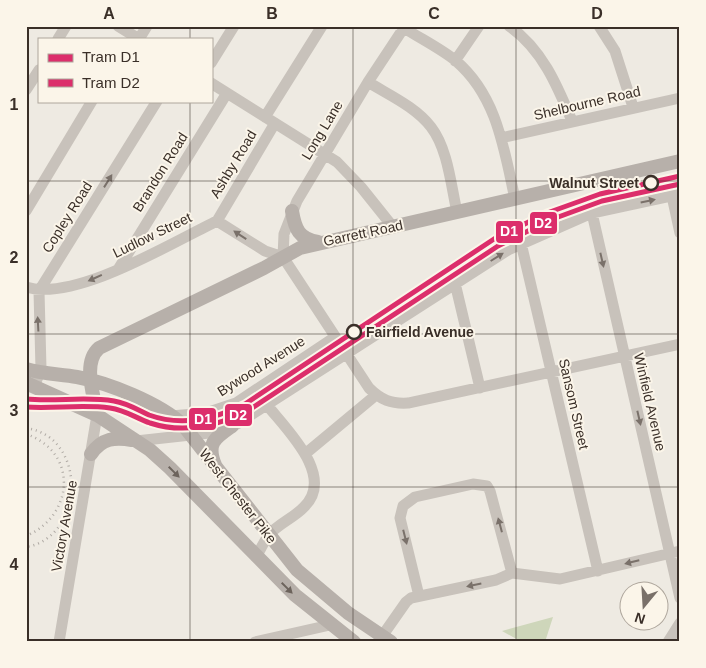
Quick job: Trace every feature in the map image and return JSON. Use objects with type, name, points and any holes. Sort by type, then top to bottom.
[{"type":"main road","name":"Garrett Road","points":[[97,415],[91,362],[99,348],[264,268],[300,248],[319,242],[393,227],[680,161]]},
{"type":"main road","points":[[292,211],[296,228],[300,235],[310,241],[319,242]]},
{"type":"main road","name":"West Chester Pike","points":[[33,371],[92,381],[113,388],[171,416],[190,435],[307,580],[384,640]]},
{"type":"main road","name":"West Chester Pike","points":[[30,385],[97,415],[136,441],[170,468],[294,595],[354,642]]},
{"type":"main road","points":[[215,466],[210,453],[212,444],[217,437],[232,426]]},
{"type":"main road","points":[[91,454],[96,446],[107,440],[123,438],[136,441]]},
{"type":"street","points":[[59,38],[66,26]]},
{"type":"street","points":[[118,26],[135,38],[147,26]]},
{"type":"street","points":[[212,61],[234,26]]},
{"type":"street","name":"Ashby Road","points":[[217,220],[322,26]]},
{"type":"street","points":[[455,61],[479,26]]},
{"type":"street","points":[[509,26],[523,36],[540,56],[558,87],[572,121]]},
{"type":"street","points":[[599,26],[615,52],[633,107]]},
{"type":"street","points":[[403,27],[455,61],[478,85],[486,97],[501,138],[515,199]]},
{"type":"street","name":"Long Lane","points":[[283,257],[282,240],[292,211],[368,82],[403,27]]},
{"type":"street","points":[[26,90],[38,72]]},
{"type":"street","points":[[368,82],[409,108],[432,128],[444,156],[457,212]]},
{"type":"street","points":[[212,84],[337,162],[361,187],[393,227]]},
{"type":"street","name":"Brandon Road","points":[[119,268],[227,93]]},
{"type":"street","name":"Shelbourne Road","points":[[501,138],[680,98]]},
{"type":"street","points":[[26,211],[91,102]]},
{"type":"street","name":"Copley Road","points":[[39,291],[156,102]]},
{"type":"street","points":[[136,441],[218,431],[232,426],[346,355],[455,283],[522,243],[592,212],[676,195],[680,234]]},
{"type":"street","name":"Winfield Avenue","points":[[592,212],[624,356],[675,552],[680,598]]},
{"type":"street","points":[[217,220],[265,251],[283,257],[346,355],[376,395],[389,402],[408,404],[551,374],[680,344]]},
{"type":"street","name":"Ludlow Street","points":[[26,287],[39,291],[81,285],[217,220]]},
{"type":"street","name":"Sansom Street","points":[[522,243],[598,571]]},
{"type":"street","points":[[455,283],[480,388]]},
{"type":"street","points":[[30,385],[33,371],[39,291]]},
{"type":"street","name":"Bywood Avenue","points":[[171,416],[206,413],[236,402],[335,337]]},
{"type":"street","points":[[305,454],[376,395]]},
{"type":"street","points":[[256,556],[269,535],[302,509],[310,500],[314,490],[314,476],[311,464],[267,405]]},
{"type":"street","name":"Victory Avenue","points":[[59,642],[97,415]]},
{"type":"street","points":[[419,596],[400,518],[403,506],[414,496],[473,484],[487,486],[490,490],[512,573]]},
{"type":"street","points":[[384,640],[408,599],[496,580],[512,573],[560,579],[675,552]]},
{"type":"street","points":[[668,642],[680,623]]},
{"type":"street","points":[[255,642],[330,625]]},
{"type":"green space","points":[[553,617],[545,642],[522,642],[502,631]]},
{"type":"tram line","name":"D1","points":[[26,399],[114,401],[161,419],[186,421],[222,414],[245,404],[494,239],[547,213],[600,194],[680,176]]},
{"type":"tram line","name":"D2","points":[[26,407],[89,406],[110,408],[126,412],[150,423],[175,428],[201,427],[237,416],[249,410],[498,246],[550,220],[602,201],[680,184]]},
{"type":"tram line","points":[[26,405],[109,405],[125,409],[153,421]]},
{"type":"railway","points":[[26,428],[46,435],[61,449],[69,467],[71,488],[68,508],[59,526],[45,540],[26,547]]},
{"type":"railway","points":[[26,434],[43,443],[55,455],[62,469],[64,484],[61,500],[54,514],[42,527],[26,536]]},
{"type":"place","name":"Walnut Street","points":[[651,183]]},
{"type":"place","name":"Fairfield Avenue","points":[[354,332]]}]
